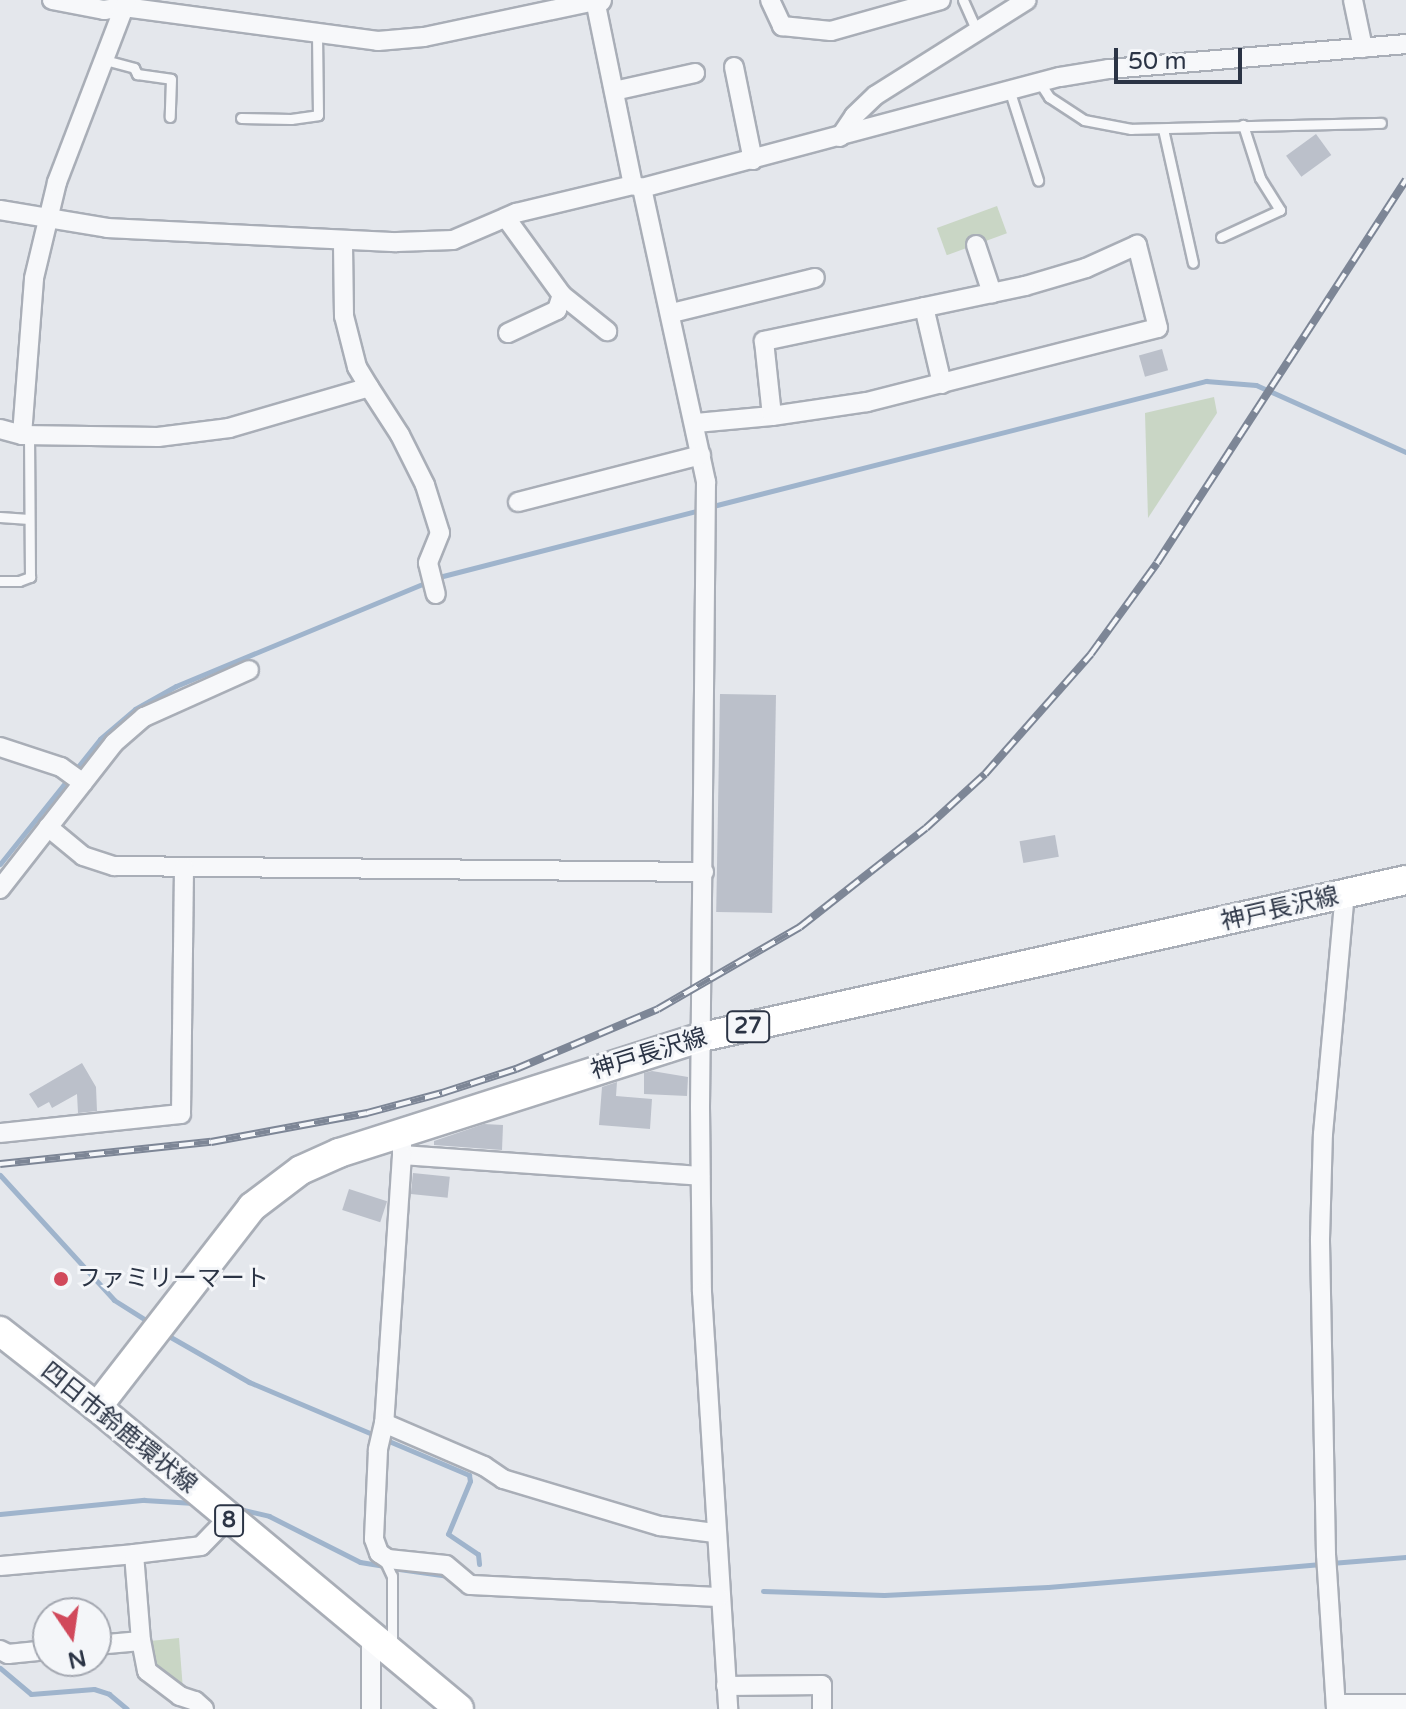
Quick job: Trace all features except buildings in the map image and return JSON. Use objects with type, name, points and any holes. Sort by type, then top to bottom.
[{"type":"main road","name":"神戸長沢線","points":[[97,1407],[228,1235],[275,1188],[314,1165],[402,1143],[702,1037],[1406,880]]},
{"type":"main road","name":"四日市鈴鹿環状線","points":[[0,1331],[97,1407],[382,1647],[445,1704]]},
{"type":"street","points":[[52,0],[104,10],[125,4],[378,41],[424,37],[597,0],[614,91],[672,313],[696,423],[706,496],[700,1176],[702,1292],[728,1709]]},
{"type":"street","points":[[770,0],[782,26],[831,31],[941,0]]},
{"type":"street","points":[[840,137],[854,116],[876,95],[1027,0]]},
{"type":"street","points":[[1353,0],[1363,48]]},
{"type":"street","points":[[25,435],[34,278],[57,182],[125,4]]},
{"type":"street","points":[[0,210],[107,228],[343,240],[453,240],[506,218],[753,160],[1039,82],[1109,69],[1406,44]]},
{"type":"street","points":[[734,67],[753,160]]},
{"type":"street","points":[[614,91],[695,73]]},
{"type":"street","points":[[506,218],[562,295],[607,331]]},
{"type":"street","points":[[343,240],[344,316],[357,367],[400,435],[425,485],[440,533],[428,563],[436,594]]},
{"type":"street","points":[[976,245],[992,293]]},
{"type":"street","points":[[696,423],[772,416],[867,402],[1158,328],[1137,245],[1086,268],[992,293],[764,341],[772,416]]},
{"type":"street","points":[[672,313],[815,278]]},
{"type":"street","points":[[508,333],[557,310],[562,295]]},
{"type":"street","points":[[924,307],[942,384]]},
{"type":"street","points":[[0,429],[25,435],[158,437],[215,430],[369,387]]},
{"type":"street","points":[[518,502],[701,455]]},
{"type":"street","points":[[0,889],[114,743],[144,717],[249,670]]},
{"type":"street","points":[[0,747],[61,767],[81,782]]},
{"type":"street","points":[[48,827],[83,856],[114,866],[704,872]]},
{"type":"street","points":[[0,1133],[181,1114],[184,867]]},
{"type":"street","points":[[1345,894],[1322,1164],[1320,1266],[1326,1558],[1336,1706],[1406,1704]]},
{"type":"street","points":[[700,1176],[402,1143],[374,1539],[375,1547],[383,1557],[446,1565],[470,1585],[719,1597]]},
{"type":"street","points":[[382,1432],[484,1466],[503,1479],[660,1526],[715,1533]]},
{"type":"street","points":[[0,1566],[201,1546],[227,1519]]},
{"type":"street","points":[[134,1554],[141,1641],[147,1671],[180,1696],[195,1701],[204,1709]]},
{"type":"street","points":[[112,1644],[141,1641]]},
{"type":"street","points":[[371,1709],[382,1647]]},
{"type":"street","points":[[0,1650],[8,1654],[32,1652]]},
{"type":"street","points":[[726,1686],[822,1685],[822,1709]]},
{"type":"lane","points":[[963,0],[978,33]]},
{"type":"lane","points":[[241,118],[265,120],[318,115],[317,34]]},
{"type":"lane","points":[[105,60],[134,68],[137,74],[171,79],[170,117]]},
{"type":"lane","points":[[1039,82],[1049,97],[1084,120],[1131,129],[1381,123]]},
{"type":"lane","points":[[1009,89],[1038,180]]},
{"type":"lane","points":[[1221,237],[1280,210],[1260,178],[1243,125]]},
{"type":"lane","points":[[1163,129],[1193,263]]},
{"type":"lane","points":[[0,581],[19,581],[30,577],[25,435]]},
{"type":"lane","points":[[0,517],[29,519]]},
{"type":"lane","points":[[382,1647],[392,1576],[383,1557]]},
{"type":"green space","points":[[997,206],[1007,233],[947,255],[937,228]]},
{"type":"green space","points":[[1214,397],[1217,413],[1148,518],[1145,413]]},
{"type":"green space","points":[[179,1638],[183,1690],[156,1669],[150,1641]]},
{"type":"waterway","points":[[709,507],[1206,381],[1256,385],[1406,452]]},
{"type":"waterway","points":[[0,864],[100,739],[135,709],[176,686],[439,577],[700,510]]},
{"type":"waterway","points":[[0,1175],[114,1300],[149,1322]]},
{"type":"waterway","points":[[167,1335],[249,1382],[469,1475],[470,1481],[448,1534],[478,1554],[479,1564]]},
{"type":"waterway","points":[[0,1514],[144,1500],[194,1503]]},
{"type":"waterway","points":[[235,1508],[269,1516],[360,1562],[385,1566]]},
{"type":"waterway","points":[[1331,1563],[1406,1557]]},
{"type":"waterway","points":[[763,1591],[884,1595],[1048,1587],[1321,1564]]},
{"type":"waterway","points":[[399,1569],[449,1576]]},
{"type":"waterway","points":[[0,1668],[31,1694],[94,1689],[109,1694],[127,1709]]},
{"type":"railway","points":[[0,1164],[211,1142],[367,1113],[442,1093],[516,1069],[658,1009],[800,927],[926,828],[985,774],[1091,654],[1157,563],[1406,180]]},
{"type":"place","name":"ファミリーマート","points":[[61,1279]]}]
